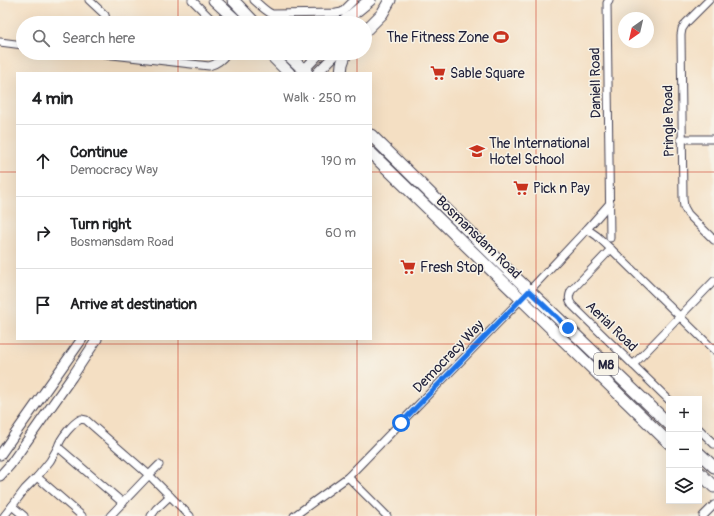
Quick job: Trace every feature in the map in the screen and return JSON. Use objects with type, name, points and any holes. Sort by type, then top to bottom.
[{"type":"main road","points":[[214,0],[231,16]]},
{"type":"main road","points":[[351,16],[371,0]]},
{"type":"main road","points":[[356,16],[371,0]]},
{"type":"main road","points":[[372,18],[390,0]]},
{"type":"main road","points":[[372,24],[382,14],[390,0]]},
{"type":"main road","points":[[236,3],[248,16]]},
{"type":"main road","points":[[236,3],[253,16]]},
{"type":"main road","points":[[276,60],[288,72]]},
{"type":"main road","points":[[293,60],[304,72],[314,60]]},
{"type":"main road","points":[[318,72],[330,60]]},
{"type":"main road","points":[[341,72],[343,60]]},
{"type":"main road","name":"Bosmansdam Road","points":[[372,136],[529,291],[666,421]]},
{"type":"main road","name":"Bosmansdam Road","points":[[372,154],[666,440]]},
{"type":"main road","points":[[0,455],[81,340]]},
{"type":"main road","points":[[0,476],[72,377],[96,340]]},
{"type":"main road","points":[[702,456],[714,467]]},
{"type":"main road","points":[[702,475],[714,487]]},
{"type":"street","points":[[89,0],[105,16]]},
{"type":"street","points":[[192,0],[208,16]]},
{"type":"street","points":[[254,0],[268,12],[272,14],[279,14],[342,12],[354,0]]},
{"type":"street","name":"Daniell Road","points":[[609,0],[607,3],[610,238]]},
{"type":"street","name":"Pringle Road","points":[[709,0],[686,23],[680,35],[681,139],[684,207],[688,214],[714,240]]},
{"type":"street","points":[[0,42],[16,44]]},
{"type":"street","points":[[156,60],[209,66],[214,65],[220,60]]},
{"type":"street","points":[[681,139],[714,139]]},
{"type":"street","name":"Democracy Way","points":[[294,516],[348,478],[521,300],[610,203]]},
{"type":"street","points":[[587,229],[611,249],[714,350]]},
{"type":"street","name":"Aerial Road","points":[[611,249],[572,291],[569,299],[572,306],[666,397]]},
{"type":"street","points":[[633,365],[714,281]]},
{"type":"street","points":[[4,516],[25,489],[50,461],[64,435],[76,422],[81,419],[86,420],[149,475],[190,516]]},
{"type":"street","points":[[702,432],[714,444]]},
{"type":"street","points":[[58,446],[123,503]]},
{"type":"street","points":[[110,516],[160,465]]},
{"type":"street","points":[[37,477],[82,516]]},
{"type":"street","points":[[348,478],[387,516]]},
{"type":"street","points":[[151,516],[170,496]]},
{"type":"street","points":[[703,516],[714,505]]},
{"type":"street","points":[[12,506],[24,516]]},
{"type":"place","name":"The Fitness Zone","points":[[501,37]]},
{"type":"place","name":"Sable Square","points":[[438,73]]},
{"type":"place","name":"The International Hotel School","points":[[477,151]]},
{"type":"place","name":"Pick n Pay","points":[[521,188]]},
{"type":"place","name":"Fresh Stop","points":[[408,267]]},
{"type":"route","points":[[401,423],[529,291],[568,328]]}]
